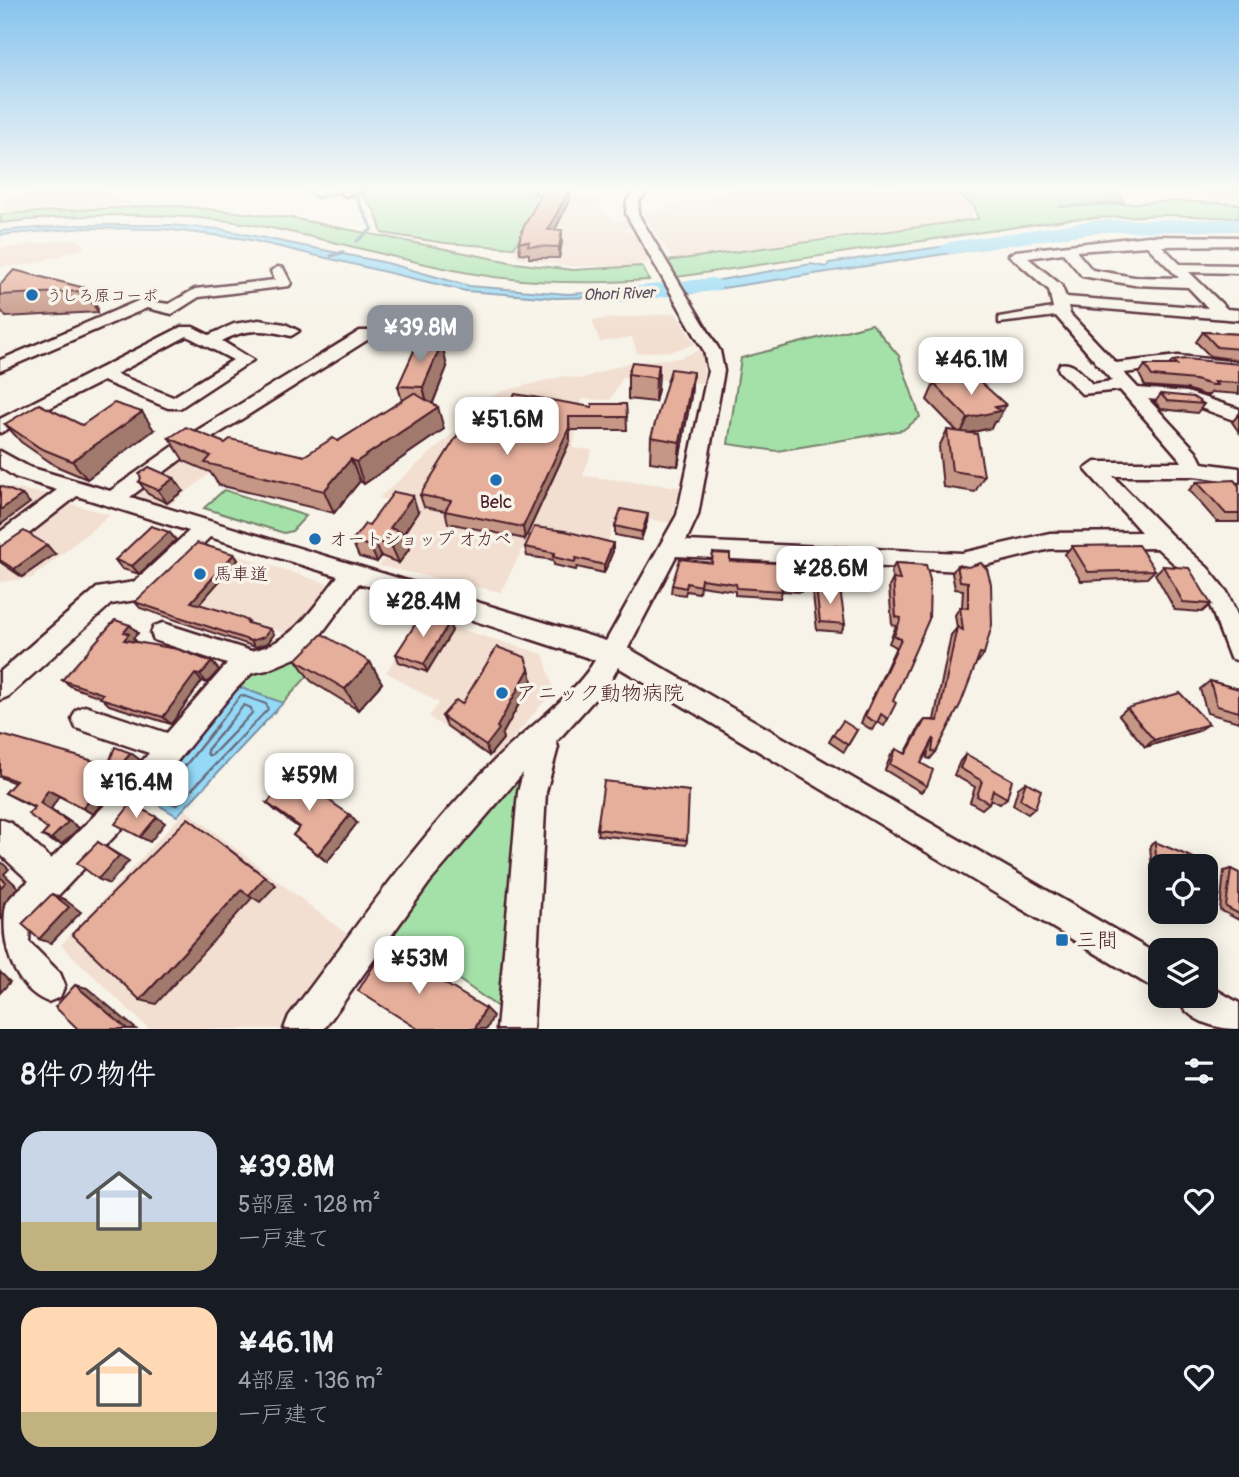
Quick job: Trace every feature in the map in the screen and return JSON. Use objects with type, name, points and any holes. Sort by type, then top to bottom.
[{"type":"street","points":[[302,1029],[418,872],[503,772],[541,738],[601,674],[672,545],[691,504],[716,371],[712,351],[644,236]]},
{"type":"street","points":[[1194,469],[1189,456],[1123,382],[1061,306],[1056,288],[1016,255],[1148,240],[1239,241]]},
{"type":"street","points":[[1148,240],[1180,268],[1221,312]]},
{"type":"street","points":[[1066,248],[1087,272],[1134,281],[1194,283]]},
{"type":"street","points":[[1180,268],[1237,271]]},
{"type":"street","points":[[0,366],[145,303],[172,309],[195,293],[217,293],[284,283],[278,271]]},
{"type":"street","points":[[1004,320],[1061,306],[1239,315]]},
{"type":"street","points":[[209,341],[244,324],[263,324],[291,331]]},
{"type":"street","points":[[0,427],[187,330],[245,360],[174,404],[104,375]]},
{"type":"street","points":[[113,499],[195,440],[366,334]]},
{"type":"street","points":[[1066,368],[1087,390],[1123,382],[1178,361],[1232,366],[1239,383]]},
{"type":"street","points":[[1123,382],[1194,398],[1239,416]]},
{"type":"street","points":[[0,458],[11,475],[113,499],[613,653],[658,676],[1148,968]]},
{"type":"street","points":[[1239,475],[1194,469],[1096,469],[1106,484],[1200,574],[1219,599],[1239,650]]},
{"type":"street","points":[[0,544],[73,488]]},
{"type":"street","points":[[0,688],[105,595],[140,591],[206,528]]},
{"type":"street","points":[[672,545],[685,550],[953,562],[980,559],[1050,541],[1162,540]]},
{"type":"street","points":[[48,985],[11,946],[5,934],[18,914],[117,813],[226,682],[245,663],[267,659],[291,648],[307,634],[354,572]]},
{"type":"street","points":[[163,633],[241,657],[245,663]]},
{"type":"street","points":[[85,719],[173,748]]},
{"type":"street","points":[[515,1029],[532,792],[544,747],[541,738]]},
{"type":"street","points":[[0,834],[51,880]]},
{"type":"street","points":[[1214,1008],[1239,1023]]},
{"type":"shaded area","points":[[523,236],[637,236],[650,262],[629,266],[566,266],[520,258],[513,253]]},
{"type":"shaded area","points":[[658,236],[845,236],[673,259]]},
{"type":"shaded area","points":[[77,239],[83,243],[84,248],[32,264],[0,267],[1,248]]},
{"type":"shaded area","points":[[676,313],[695,344],[673,351],[637,353],[632,337],[600,342],[592,320]]},
{"type":"shaded area","points":[[700,350],[704,360],[703,383],[623,377],[610,400],[582,399],[573,448],[592,450],[583,476],[680,487],[671,523],[618,514],[606,546],[532,529],[501,592],[379,566],[397,540],[413,544],[398,539],[418,507],[379,498],[489,402],[490,397],[503,391],[565,376],[580,379],[630,362],[679,358]]},
{"type":"shaded area","points":[[201,444],[231,457],[167,507],[133,495]]},
{"type":"shaded area","points":[[13,488],[58,496],[0,534],[0,489]]},
{"type":"shaded area","points":[[62,501],[110,515],[32,578],[0,582],[0,548]]},
{"type":"shaded area","points":[[196,542],[338,587],[296,637],[153,588]]},
{"type":"shaded area","points":[[423,618],[543,654],[554,690],[494,760],[429,717],[439,703],[386,672]]},
{"type":"shaded area","points":[[186,810],[348,935],[280,1029],[149,1029],[61,945]]},
{"type":"green space","points":[[307,236],[381,236],[515,263],[573,270],[642,266],[649,280],[559,282],[514,279],[415,262]]},
{"type":"green space","points":[[401,236],[521,236],[514,248],[445,243]]},
{"type":"green space","points":[[852,236],[955,236],[677,277],[667,261]]},
{"type":"green space","points":[[872,324],[899,356],[920,417],[903,430],[777,451],[728,444],[741,358]]},
{"type":"green space","points":[[224,490],[306,516],[292,531],[284,533],[204,508]]},
{"type":"green space","points":[[331,650],[283,703],[236,686],[257,670],[280,660]]},
{"type":"green space","points":[[535,761],[502,1010],[393,933],[476,815]]},
{"type":"water","points":[[221,236],[254,236],[387,263],[469,286],[567,294],[655,290],[658,296],[556,298],[466,291],[246,239]]},
{"type":"water","points":[[1016,236],[1061,236],[1005,243],[999,238]]},
{"type":"water","points":[[988,240],[996,246],[684,294],[680,287],[811,264],[826,267],[829,263]]},
{"type":"water","points":[[236,686],[283,703],[177,816],[150,800]]},
{"type":"building","points":[[521,236],[561,236],[559,247],[528,246],[529,242],[519,242]]},
{"type":"building","points":[[14,270],[85,288],[84,291],[0,295],[0,285]]},
{"type":"building","points":[[1203,332],[1239,334],[1239,349],[1217,347]]},
{"type":"building","points":[[418,342],[442,343],[423,387],[398,386]]},
{"type":"building","points":[[1185,359],[1239,364],[1239,383],[1214,382],[1217,385],[1212,385],[1195,380],[1152,376],[1145,365],[1177,365],[1173,361]]},
{"type":"building","points":[[632,362],[659,365],[656,378],[628,374]]},
{"type":"building","points":[[671,369],[693,372],[680,442],[651,437]]},
{"type":"building","points":[[974,376],[1006,405],[995,407],[1000,411],[968,418],[934,384]]},
{"type":"building","points":[[414,393],[438,407],[356,462],[351,459],[324,491],[205,463],[211,456],[169,438],[186,427],[225,443],[230,439],[304,456],[333,438],[338,441]]},
{"type":"building","name":"Belc","points":[[515,394],[592,407],[592,404],[626,404],[627,417],[569,417],[569,428],[523,527],[445,511],[451,501],[420,495],[462,428],[465,430],[484,400],[509,404]]},
{"type":"building","points":[[1161,394],[1193,397],[1204,404],[1167,401]]},
{"type":"building","points":[[114,403],[142,412],[72,461],[40,448],[5,424],[39,404],[82,425]]},
{"type":"building","points":[[947,430],[977,434],[984,476],[952,471]]},
{"type":"building","points":[[149,467],[174,478],[158,490],[139,482],[139,474]]},
{"type":"building","points":[[1234,480],[1239,486],[1239,514],[1226,514],[1197,482]]},
{"type":"building","points":[[0,486],[22,495],[0,510]]},
{"type":"building","points":[[394,492],[413,496],[390,528],[403,533],[392,547],[374,540],[370,546],[352,541],[365,524],[369,525]]},
{"type":"building","points":[[621,509],[648,514],[642,532],[615,526]]},
{"type":"building","points":[[151,526],[169,532],[132,566],[115,560]]},
{"type":"building","points":[[534,527],[565,531],[613,543],[604,565],[576,558],[575,562],[553,557],[555,553],[525,547]]},
{"type":"building","points":[[24,531],[47,545],[14,569],[0,560],[0,547]]},
{"type":"building","points":[[197,543],[234,554],[191,602],[270,629],[264,637],[251,641],[135,602]]},
{"type":"building","points":[[1138,545],[1155,570],[1088,572],[1072,546]]},
{"type":"building","points":[[713,553],[730,554],[730,561],[801,564],[804,585],[781,584],[782,591],[737,588],[736,584],[701,579],[700,586],[687,583],[686,588],[672,585],[680,559],[712,563]]},
{"type":"building","points":[[895,563],[926,565],[930,580],[929,619],[893,701],[896,703],[888,719],[881,714],[877,723],[865,716],[901,639],[894,636],[901,618],[896,617],[893,579],[900,580]]},
{"type":"building","points":[[981,563],[987,569],[991,584],[992,625],[984,654],[980,653],[961,703],[936,752],[932,751],[934,738],[921,763],[933,770],[927,786],[890,764],[896,749],[906,754],[925,720],[938,721],[957,627],[963,630],[960,607],[968,608],[968,582],[960,581],[957,565],[968,567]]},
{"type":"building","points":[[1163,566],[1189,568],[1211,604],[1183,602]]},
{"type":"building","points":[[816,587],[840,589],[845,624],[820,622]]},
{"type":"building","points":[[422,614],[449,623],[424,664],[396,654]]},
{"type":"building","points":[[115,620],[130,625],[124,632],[129,634],[124,640],[177,649],[212,662],[200,675],[195,674],[163,717],[100,698],[103,694],[62,680]]},
{"type":"building","points":[[322,634],[370,662],[345,689],[296,660]]},
{"type":"building","points":[[497,647],[525,657],[529,669],[497,727],[499,729],[486,746],[442,716],[456,700],[462,704]]},
{"type":"building","points":[[1210,681],[1239,689],[1239,712],[1217,706]]},
{"type":"building","points":[[1180,693],[1209,724],[1154,740],[1127,708]]},
{"type":"building","points":[[843,721],[857,730],[848,745],[833,735]]},
{"type":"building","points":[[2,735],[108,765],[115,747],[131,753],[83,808],[48,790],[40,803],[68,822],[51,839],[42,836],[48,829],[28,814],[35,807],[5,793],[16,781],[0,775]]},
{"type":"building","points":[[966,754],[1012,780],[1007,798],[993,790],[989,803],[977,796],[982,781],[960,768]]},
{"type":"building","points":[[292,775],[350,815],[318,854],[293,835],[300,827],[267,803]]},
{"type":"building","points":[[604,781],[689,791],[687,840],[597,829]]},
{"type":"building","points":[[1026,782],[1041,790],[1035,808],[1020,799]]},
{"type":"building","points":[[131,804],[157,817],[140,837],[115,824]]},
{"type":"building","points":[[188,818],[265,877],[249,895],[241,890],[140,1000],[72,934]]},
{"type":"building","points":[[98,842],[119,856],[98,879],[77,863]]},
{"type":"building","points":[[1155,842],[1184,854],[1156,854]]},
{"type":"building","points":[[1231,869],[1239,873],[1239,914],[1226,907]]},
{"type":"building","points":[[0,877],[6,882],[0,888]]},
{"type":"building","points":[[52,894],[69,907],[39,939],[22,924]]},
{"type":"building","points":[[385,947],[485,1008],[475,1029],[418,1029],[358,991]]},
{"type":"building","points":[[75,985],[127,1029],[78,1029],[55,1007]]},
{"type":"waterway","points":[[357,241],[363,236]]},
{"type":"waterway","name":"Ohori River","points":[[949,248],[1030,236]]},
{"type":"waterway","name":"Ohori River","points":[[331,256],[343,252]]},
{"type":"waterway","name":"Ohori River","points":[[614,296],[712,285]]},
{"type":"place","name":"うしろ原コーポ","points":[[32,295]]},
{"type":"place","name":"Belc","points":[[496,480]]},
{"type":"place","name":"オートショップ オカベ","points":[[315,539]]},
{"type":"place","name":"馬車道","points":[[200,574]]},
{"type":"place","name":"アニック動物病院","points":[[502,693]]},
{"type":"place","name":"三間","points":[[1062,940]]}]
